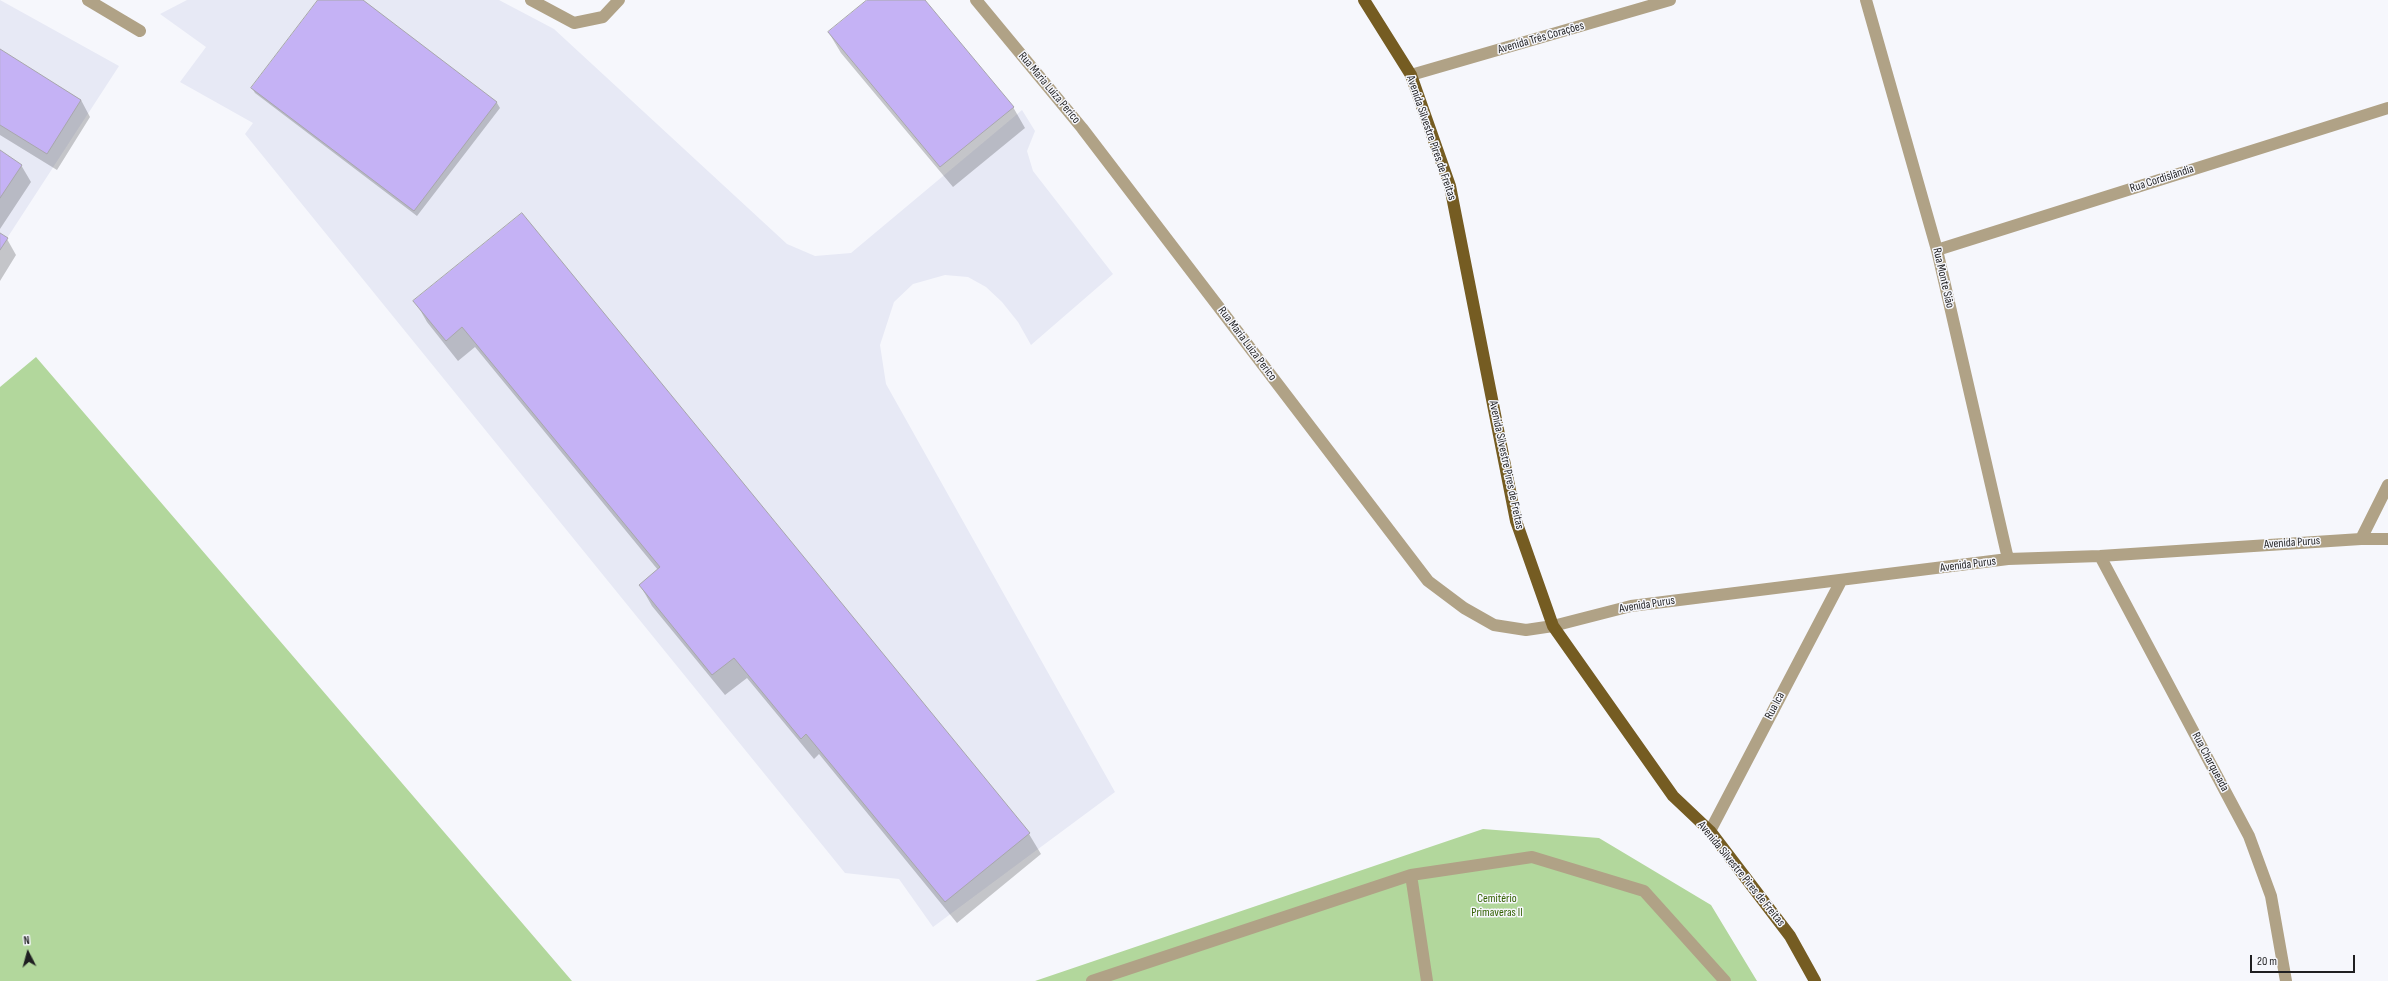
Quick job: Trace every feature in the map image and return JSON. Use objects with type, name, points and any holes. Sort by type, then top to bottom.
[{"type":"main road","name":"Avenida Silvestre Pires de Freitas","points":[[1364,0],[1411,75],[1450,186],[1516,522],[1553,626],[1673,796],[1710,831],[1790,936],[1815,981]]},
{"type":"street","points":[[88,0],[140,31]]},
{"type":"street","points":[[531,0],[574,23],[603,17],[619,0]]},
{"type":"street","name":"Rua Maria Luiza Perico","points":[[976,0],[1082,128],[1428,581],[1464,608],[1494,625],[1526,630],[1553,626]]},
{"type":"street","name":"Avenida Três Corações","points":[[1411,75],[1670,0]]},
{"type":"street","name":"Rua Monte Sião","points":[[1866,0],[1937,250],[2008,560]]},
{"type":"street","name":"Rua Cordislândia","points":[[1937,250],[2388,108]]},
{"type":"street","points":[[2361,539],[2388,485]]},
{"type":"street","name":"Avenida Purus","points":[[1553,626],[1631,606],[2008,560],[2100,556],[2361,539],[2388,539]]},
{"type":"street","name":"Rua Charqueada","points":[[2100,556],[2249,836],[2271,896],[2286,981]]},
{"type":"street","name":"Rua Ica","points":[[1710,831],[1841,581]]},
{"type":"street","points":[[1092,981],[1411,875],[1532,857],[1644,890],[1725,981]]},
{"type":"street","points":[[1411,875],[1427,981]]},
{"type":"shaded area","points":[[0,0],[119,66],[0,249]]},
{"type":"shaded area","points":[[187,0],[499,0],[554,29],[787,244],[815,256],[851,253],[1022,110],[1035,131],[1027,151],[1033,171],[1113,274],[1031,345],[1018,322],[1002,302],[986,287],[968,277],[945,275],[913,284],[894,302],[880,345],[886,384],[1115,792],[933,927],[899,879],[845,873],[245,134],[253,123],[180,82],[206,47],[160,14]]},
{"type":"green space","points":[[36,357],[572,981],[0,981],[0,387]]},
{"type":"green space","name":"Cemitério Primaveras II","points":[[1483,829],[1599,838],[1711,905],[1757,981],[1035,981]]},
{"type":"building","points":[[318,0],[363,0],[497,102],[414,211],[251,88]]},
{"type":"building","points":[[867,0],[925,0],[1014,107],[940,167],[828,32]]},
{"type":"building","points":[[0,49],[81,100],[47,154],[0,125]]},
{"type":"building","points":[[0,150],[22,165],[0,198]]},
{"type":"building","points":[[522,213],[1030,833],[945,902],[806,734],[801,739],[734,658],[712,675],[639,585],[660,567],[462,327],[446,341],[413,301]]},
{"type":"building","points":[[0,233],[8,238],[0,250]]}]
